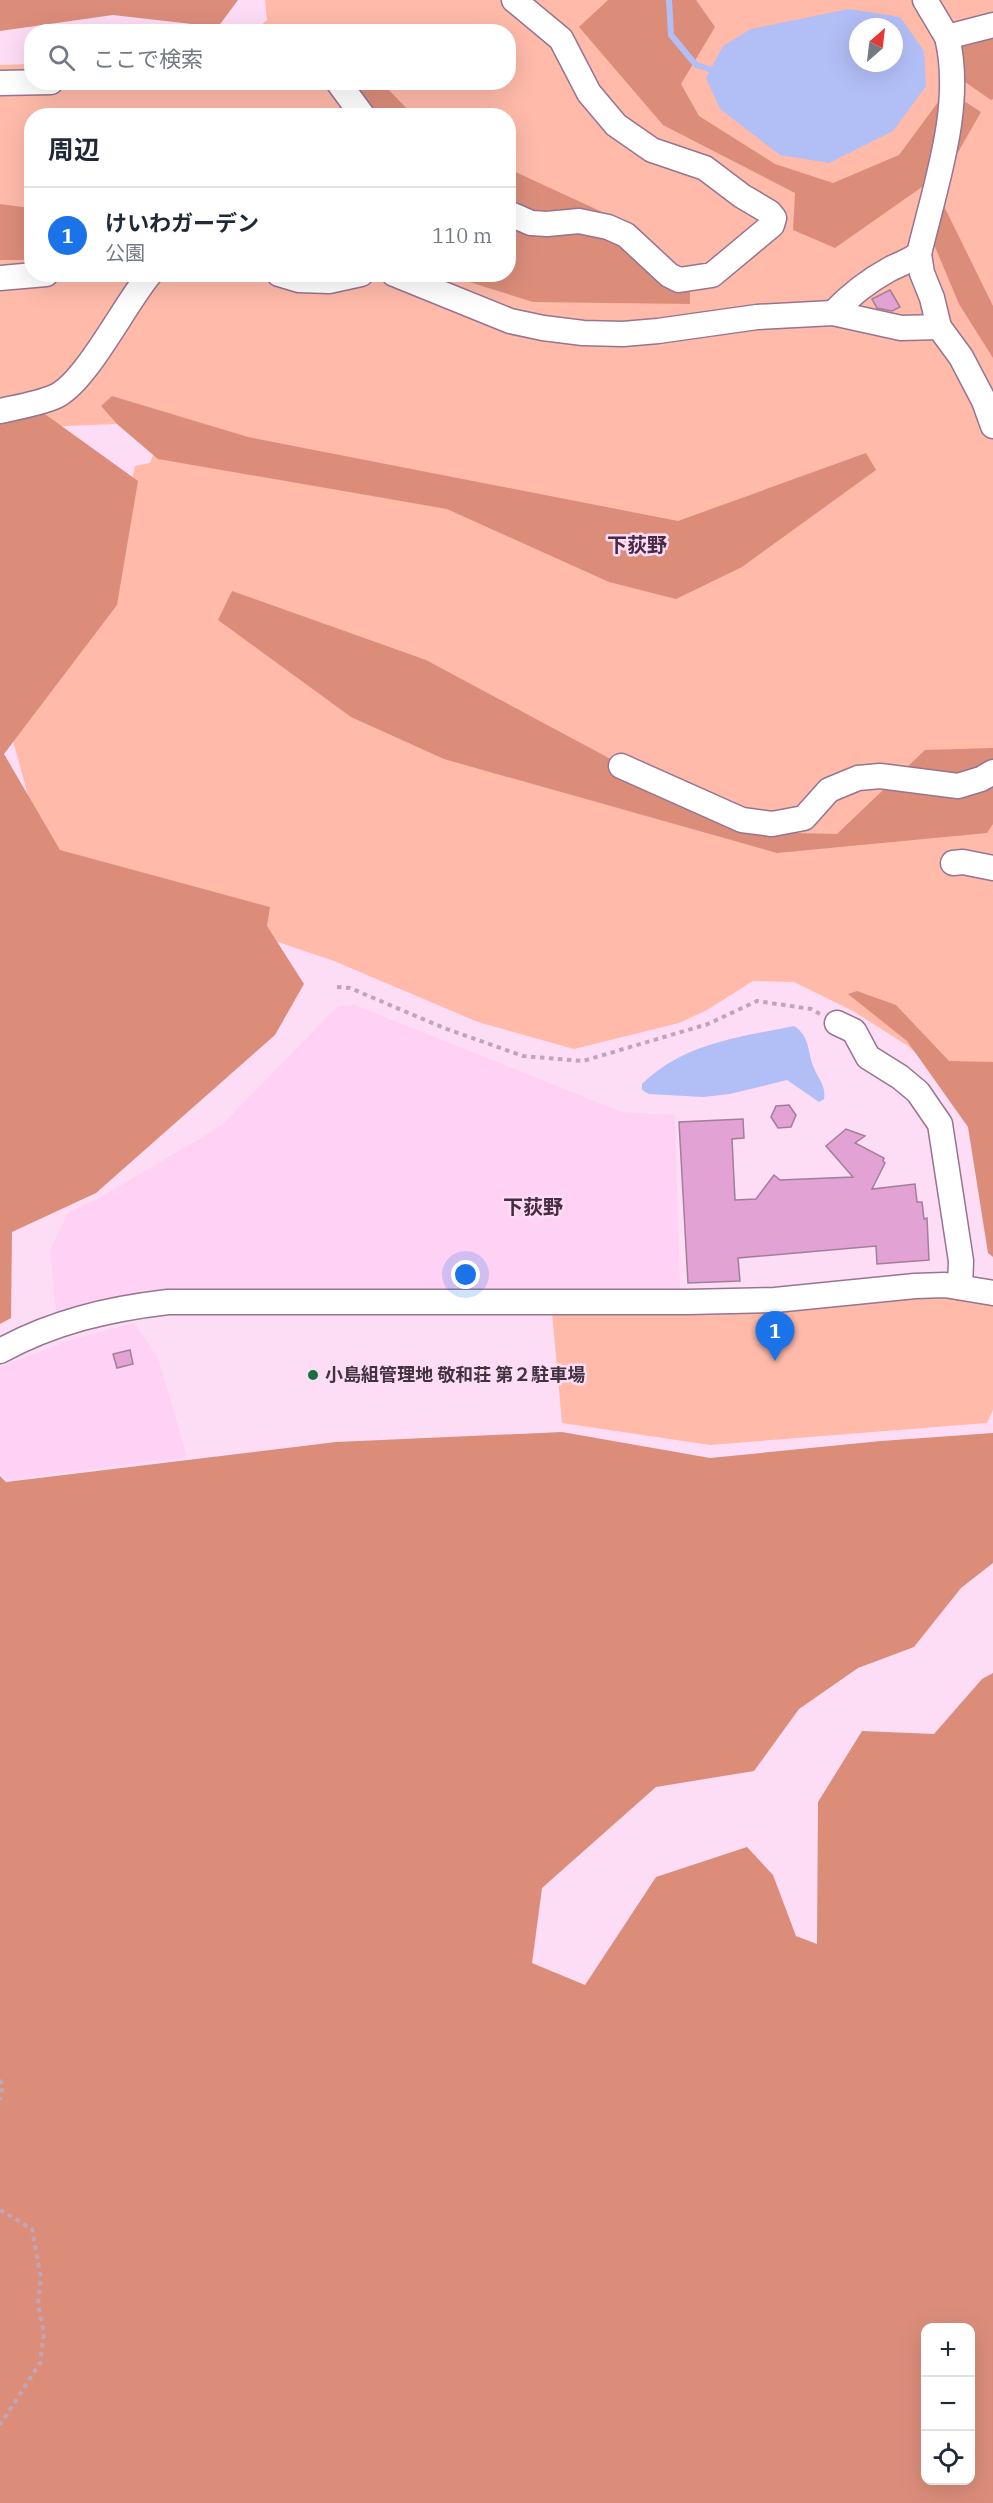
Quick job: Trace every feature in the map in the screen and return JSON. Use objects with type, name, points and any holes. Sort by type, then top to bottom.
[{"type":"street","points":[[514,0],[561,39],[589,93],[616,125],[652,150],[669,158],[705,168],[742,196],[769,212],[774,218],[772,225],[712,275],[680,280],[669,275],[626,235],[608,227],[579,221],[531,223],[516,216]]},
{"type":"street","points":[[925,0],[947,37],[953,61],[950,112],[919,254],[922,273],[932,298],[939,327],[961,357],[984,401],[993,426]]},
{"type":"street","points":[[947,37],[993,25]]},
{"type":"street","points":[[0,83],[24,83]]},
{"type":"street","points":[[344,90],[357,108]]},
{"type":"street","points":[[833,313],[849,296],[870,280],[908,262],[919,254]]},
{"type":"street","points":[[0,278],[24,276]]},
{"type":"street","points":[[0,411],[55,397],[71,386],[87,367],[144,282]]},
{"type":"street","points":[[414,282],[510,321],[583,333],[623,334],[757,317],[833,313],[901,328],[939,327]]},
{"type":"street","points":[[621,766],[742,820],[772,824],[804,818],[829,790],[858,777],[880,776],[958,786],[981,779],[993,772]]},
{"type":"street","points":[[993,851],[958,862],[993,868]]},
{"type":"street","points":[[837,1023],[854,1031],[868,1057],[900,1077],[918,1092],[940,1124],[962,1262],[960,1287]]},
{"type":"street","points":[[0,1351],[39,1331],[66,1322],[109,1311],[168,1302],[698,1302],[775,1300],[945,1285],[993,1293]]},
{"type":"path","points":[[337,987],[350,988],[444,1028],[522,1056],[583,1061],[708,1024],[758,1001],[811,1009],[837,1023]]},
{"type":"path","points":[[0,2080],[3,2085],[0,2100]]},
{"type":"path","points":[[0,2210],[32,2229],[41,2278],[38,2304],[44,2334],[40,2362],[0,2425]]},
{"type":"shaded area","points":[[0,0],[238,0],[220,24],[192,24],[113,15],[49,24],[24,24],[24,28],[0,31]]},
{"type":"shaded area","points":[[265,0],[993,0],[993,1231],[978,1130],[955,1088],[908,1046],[853,1011],[794,982],[753,981],[707,1010],[679,1023],[574,1049],[478,1022],[334,961],[175,907],[49,871],[10,730],[111,580],[135,466],[150,463],[160,437],[140,423],[20,428],[0,433],[0,65],[24,64],[24,90],[516,90],[516,24],[262,24],[267,20]]},
{"type":"shaded area","points":[[608,0],[696,0],[715,27],[681,84],[699,116],[775,164],[833,183],[899,155],[947,90],[981,112],[949,168],[835,248],[793,230],[795,193],[663,125],[579,27]]},
{"type":"shaded area","points":[[993,26],[993,99],[991,100],[955,75],[944,36]]},
{"type":"shaded area","points":[[358,90],[389,90],[406,108],[373,108]]},
{"type":"shaded area","points":[[516,172],[600,211],[690,284],[690,304],[533,302],[469,282],[516,282]]},
{"type":"shaded area","points":[[940,198],[993,306],[993,358],[959,304],[920,211]]},
{"type":"shaded area","points":[[0,204],[24,207],[24,260],[0,260]]},
{"type":"shaded area","points":[[112,396],[248,437],[678,521],[866,453],[876,470],[742,567],[676,599],[609,582],[447,509],[158,459],[118,425],[101,406]]},
{"type":"shaded area","points":[[24,399],[138,481],[117,605],[4,754],[60,850],[270,907],[267,926],[304,984],[275,1035],[96,1193],[12,1232],[11,1318],[0,1324],[0,421]]},
{"type":"shaded area","points":[[232,591],[426,660],[747,832],[837,834],[925,750],[993,748],[993,824],[987,833],[777,853],[444,759],[351,717],[218,620]]},
{"type":"shaded area","points":[[857,991],[896,1005],[949,1061],[993,1062],[993,1257],[988,1253],[968,1127],[907,1041],[848,994]]},
{"type":"shaded area","points":[[355,1005],[621,1112],[675,1115],[680,1290],[144,1290],[56,1313],[50,1250],[69,1211],[96,1200],[221,1126],[338,1006]]},
{"type":"shaded area","points":[[931,1292],[993,1301],[993,1410],[987,1423],[710,1445],[562,1423],[552,1312]]},
{"type":"shaded area","points":[[134,1323],[158,1358],[187,1457],[7,1480],[0,1472],[0,1367],[71,1340]]},
{"type":"shaded area","points":[[562,1432],[710,1458],[881,1441],[993,1433],[993,1563],[961,1588],[914,1647],[858,1668],[799,1709],[754,1771],[656,1787],[542,1888],[532,1963],[585,1985],[656,1877],[747,1847],[773,1875],[796,1936],[817,1944],[818,1802],[862,1731],[934,1734],[982,1679],[993,1673],[993,2503],[0,2503],[0,1476],[6,1482],[336,1442]]},
{"type":"water","points":[[849,9],[900,17],[849,18],[849,72],[903,72],[903,21],[924,51],[926,86],[893,131],[829,163],[780,155],[720,109],[706,78],[723,46],[751,29]]},
{"type":"water","points":[[794,1026],[806,1040],[812,1062],[823,1087],[824,1099],[819,1102],[787,1080],[730,1094],[703,1097],[649,1094],[642,1090],[642,1084],[658,1070],[694,1051],[733,1038]]},
{"type":"building","points":[[890,290],[900,307],[892,311],[877,308],[872,299]]},
{"type":"building","points":[[789,1105],[796,1115],[791,1127],[778,1128],[771,1117],[776,1106]]},
{"type":"building","points":[[743,1119],[744,1138],[732,1139],[735,1200],[756,1199],[774,1175],[780,1180],[853,1177],[826,1146],[846,1129],[865,1136],[855,1143],[884,1158],[885,1163],[872,1189],[915,1184],[917,1202],[922,1202],[924,1219],[927,1218],[929,1260],[877,1264],[876,1246],[738,1258],[740,1281],[688,1283],[679,1122]]},
{"type":"building","points":[[130,1350],[133,1364],[117,1368],[113,1354]]},
{"type":"waterway","points":[[669,0],[671,35],[696,65],[716,71]]},
{"type":"place","name":"けいわガーデン","points":[[775,1361]]},
{"type":"place","name":"小島組管理地 敬和荘 第２駐車場","points":[[313,1375]]},
{"type":"district","name":"下荻野","points":[[637,545]]},
{"type":"district","name":"下荻野","points":[[533,1207]]}]
